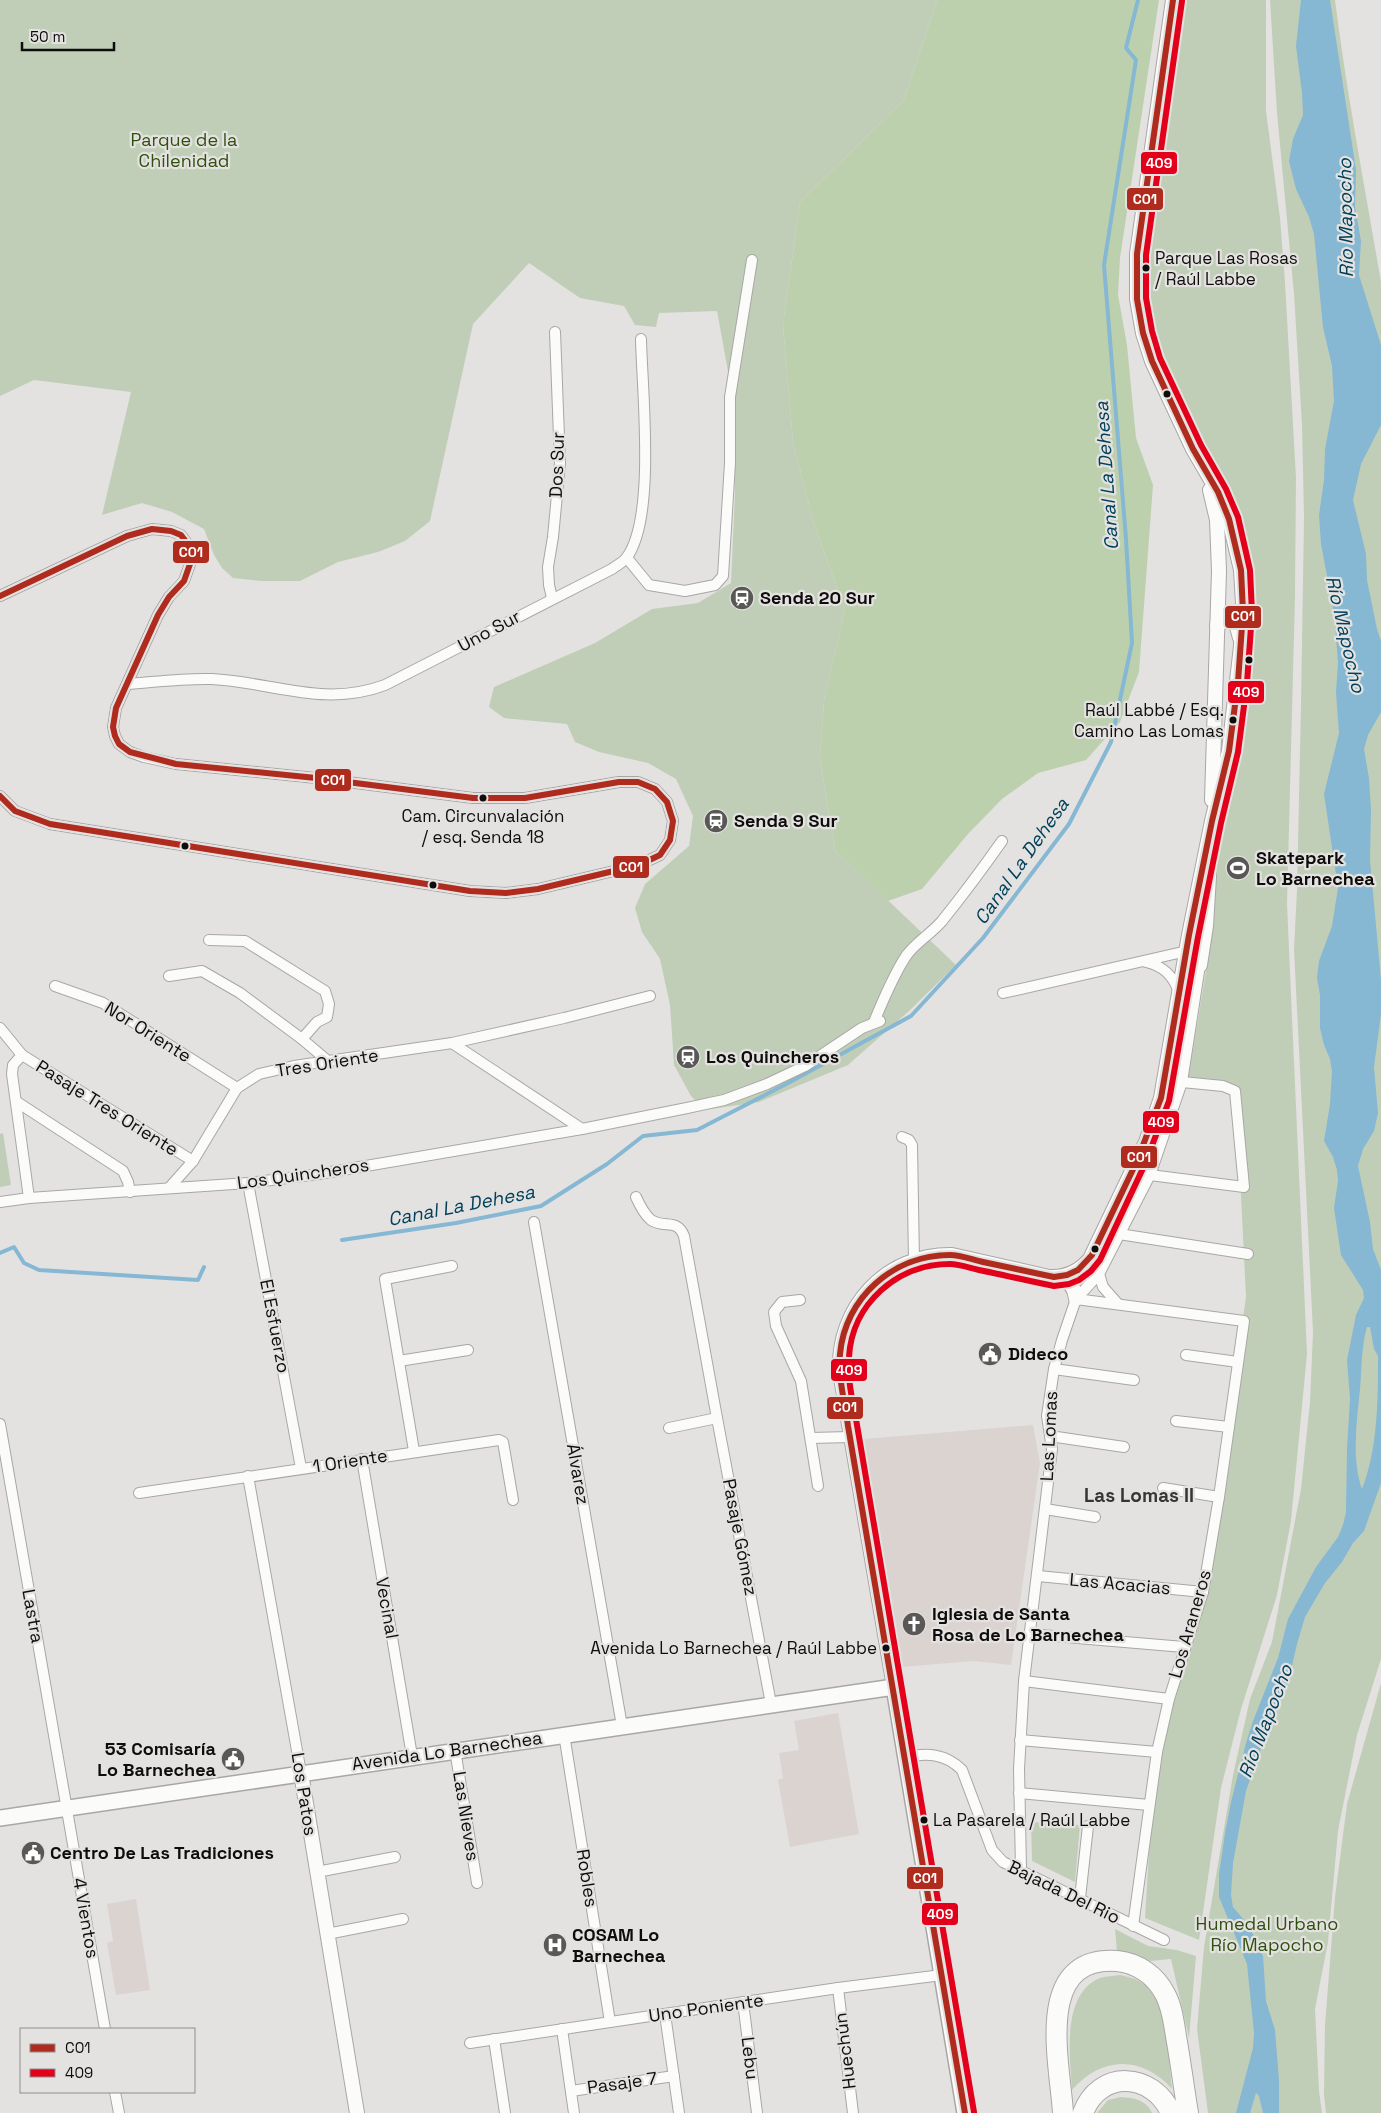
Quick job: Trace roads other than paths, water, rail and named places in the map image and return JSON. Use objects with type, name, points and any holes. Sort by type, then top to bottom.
[{"type":"highway","points":[[1063,2113],[1056,2028],[1059,2000],[1067,1984],[1078,1973],[1089,1965],[1107,1961],[1126,1962],[1142,1969],[1156,1980],[1165,1994],[1172,2012],[1188,2113]]},
{"type":"highway","points":[[1083,2113],[1089,2101],[1099,2089],[1114,2082],[1129,2081],[1156,2091],[1166,2103],[1171,2113]]},
{"type":"main road","name":"Avenida Lo Barnechea","points":[[0,1818],[412,1756],[894,1687]]},
{"type":"main road","points":[[894,1687],[965,2113]]},
{"type":"street","points":[[1060,1277],[1077,1271],[1090,1259],[1146,1142],[1161,1098],[1209,836],[1229,751],[1241,646],[1242,588],[1235,543],[1218,492],[1204,470],[1152,361],[1143,333],[1137,299],[1137,254],[1173,0]]},
{"type":"street","points":[[641,339],[645,456],[643,510],[636,540],[627,558],[649,584],[685,591],[715,585],[723,576],[730,463],[730,397],[752,260]]},
{"type":"street","name":"Dos Sur","points":[[552,598],[548,585],[548,567],[560,464],[555,332]]},
{"type":"street","points":[[1204,470],[1218,529],[1219,571],[1212,821]]},
{"type":"street","points":[[0,596],[138,532],[165,529],[181,535],[188,543],[191,552],[189,570],[184,581],[169,597],[158,615],[116,708],[113,727],[115,736],[119,744],[130,752],[144,758],[184,765],[316,778],[448,796],[495,800],[532,797],[619,782],[638,782],[655,789],[667,802],[673,820],[670,840],[660,855],[639,865],[538,890],[489,893],[50,824],[15,811],[0,796]]},
{"type":"street","name":"Uno Sur","points":[[128,684],[211,679],[239,682],[293,693],[328,696],[365,692],[385,685],[612,569],[627,558]]},
{"type":"street","points":[[1217,626],[1227,620],[1235,624],[1241,646]]},
{"type":"street","points":[[1200,965],[1206,926],[1210,854],[1209,836]]},
{"type":"street","name":"Los Quincheros","points":[[0,1202],[29,1198],[248,1183],[319,1174],[582,1130],[724,1100],[767,1084],[805,1066],[862,1028],[878,1022],[884,999],[905,958],[912,948],[940,923],[1002,841]]},
{"type":"street","points":[[209,940],[245,941],[325,991],[329,1004],[327,1016],[317,1022],[302,1038]]},
{"type":"street","points":[[1003,993],[1187,951],[1194,952],[1199,958],[1200,965]]},
{"type":"street","points":[[1142,961],[1155,964],[1166,971],[1175,980],[1180,993]]},
{"type":"street","name":"Las Lomas","points":[[1021,1870],[1020,1740],[1024,1682],[1052,1449],[1047,1416],[1054,1368],[1076,1299],[1099,1274],[1150,1174],[1182,1082],[1200,965]]},
{"type":"street","points":[[169,976],[202,971],[240,993],[302,1038],[329,1062]]},
{"type":"street","name":"Nor Oriente","points":[[55,986],[103,1003],[237,1088]]},
{"type":"street","name":"Tres Oriente","points":[[169,1188],[192,1161],[237,1088],[259,1074],[294,1066],[452,1043],[564,1018],[650,996]]},
{"type":"street","name":"Pasaje Tres Oriente","points":[[0,1028],[22,1055],[192,1161]]},
{"type":"street","points":[[452,1043],[582,1130]]},
{"type":"street","points":[[22,1055],[13,1065],[12,1074],[29,1198]]},
{"type":"street","points":[[1150,1174],[1244,1188],[1235,1091],[1223,1086],[1182,1082]]},
{"type":"street","points":[[17,1102],[123,1172],[130,1192]]},
{"type":"street","points":[[902,1137],[909,1140],[912,1145],[914,1260]]},
{"type":"street","name":"El Esfuerzo","points":[[248,1183],[301,1468]]},
{"type":"street","name":"Pasaje Gómez","points":[[636,1197],[645,1215],[654,1222],[675,1225],[681,1228],[684,1236],[771,1704]]},
{"type":"street","name":"Álvarez","points":[[534,1222],[622,1726]]},
{"type":"street","points":[[1119,1234],[1248,1254]]},
{"type":"street","points":[[894,1687],[840,1372],[840,1351],[844,1330],[853,1311],[870,1287],[891,1271],[914,1260],[936,1255],[952,1255],[1041,1275],[1060,1277],[1070,1283],[1076,1299],[1119,1304]]},
{"type":"street","points":[[414,1451],[385,1279],[452,1266]]},
{"type":"street","points":[[1099,1274],[1103,1288],[1119,1304]]},
{"type":"street","points":[[800,1300],[782,1302],[774,1312],[776,1326],[801,1381],[818,1486]]},
{"type":"street","name":"Los Araneros","points":[[1119,1304],[1244,1321],[1219,1497],[1203,1592],[1169,1699],[1157,1752],[1133,1926]]},
{"type":"street","points":[[399,1361],[468,1350]]},
{"type":"street","points":[[1186,1356],[1238,1362]]},
{"type":"street","points":[[1054,1368],[1134,1380]]},
{"type":"street","points":[[669,1428],[717,1418]]},
{"type":"street","points":[[1176,1421],[1229,1427]]},
{"type":"street","name":"Lastra","points":[[0,1424],[5,1487],[67,1808]]},
{"type":"street","points":[[1050,1436],[1124,1447]]},
{"type":"street","points":[[811,1438],[850,1437]]},
{"type":"street","name":"1 Oriente","points":[[139,1493],[499,1440],[503,1442],[513,1500]]},
{"type":"street","name":"Vecinal","points":[[362,1459],[412,1756]]},
{"type":"street","name":"Los Patos","points":[[248,1476],[301,1773],[357,2113]]},
{"type":"street","points":[[1163,1488],[1219,1497]]},
{"type":"street","points":[[1044,1509],[1095,1517]]},
{"type":"street","name":"Las Acacias","points":[[1038,1576],[1203,1592]]},
{"type":"street","points":[[1030,1634],[1184,1647]]},
{"type":"street","points":[[1024,1682],[1169,1699]]},
{"type":"street","name":"Robles","points":[[564,1734],[610,2022]]},
{"type":"street","points":[[1020,1740],[1157,1752]]},
{"type":"street","name":"Las Nieves","points":[[455,1750],[477,1883]]},
{"type":"street","name":"Bajada Del Rio","points":[[905,1757],[924,1754],[934,1755],[954,1762],[962,1770],[992,1850],[1003,1862],[1164,1940]]},
{"type":"street","points":[[1019,1792],[1149,1805]]},
{"type":"street","name":"4 Vientos","points":[[67,1808],[105,2028]]},
{"type":"street","points":[[1080,1898],[1088,1826]]},
{"type":"street","points":[[317,1872],[395,1857]]},
{"type":"street","points":[[327,1934],[404,1919]]},
{"type":"street","name":"Uno Poniente","points":[[470,2043],[838,1988],[942,1975]]},
{"type":"street","name":"Huechún","points":[[838,1988],[853,2113]]},
{"type":"street","name":"Lebu","points":[[743,2002],[757,2113]]},
{"type":"street","points":[[665,2014],[679,2113]]},
{"type":"street","points":[[562,2029],[574,2113]]},
{"type":"street","points":[[494,2039],[505,2113]]},
{"type":"street","name":"Pasaje 7","points":[[571,2091],[674,2076]]},
{"type":"street","points":[[115,2093],[119,2113]]},
{"type":"water","name":"Río Mapocho","points":[[1301,0],[1330,0],[1356,170],[1355,207],[1361,241],[1359,275],[1381,345],[1381,425],[1361,464],[1353,500],[1366,554],[1367,580],[1381,641],[1381,712],[1368,735],[1364,749],[1369,778],[1371,810],[1370,860],[1381,980],[1381,1014],[1374,1067],[1378,1113],[1374,1131],[1363,1149],[1358,1166],[1370,1222],[1373,1249],[1381,1270],[1381,1483],[1364,1531],[1353,1543],[1342,1562],[1325,1583],[1305,1617],[1288,1683],[1266,1734],[1246,1791],[1233,1863],[1231,1895],[1233,1907],[1249,1926],[1263,1956],[1266,2001],[1275,2030],[1279,2080],[1279,2113],[1263,2113],[1259,2096],[1256,2093],[1250,2113],[1236,2113],[1253,2048],[1254,2033],[1247,1964],[1219,1897],[1219,1874],[1225,1833],[1246,1743],[1278,1658],[1288,1619],[1316,1567],[1338,1537],[1343,1525],[1346,1512],[1350,1399],[1347,1360],[1356,1315],[1364,1298],[1363,1290],[1341,1255],[1334,1208],[1338,1181],[1337,1170],[1333,1157],[1324,1141],[1330,1104],[1332,1071],[1320,1028],[1320,995],[1317,978],[1319,961],[1332,926],[1338,888],[1324,794],[1339,733],[1336,693],[1338,662],[1334,613],[1321,544],[1319,515],[1324,480],[1325,449],[1334,401],[1332,366],[1323,327],[1314,234],[1309,217],[1296,189],[1289,161],[1293,139],[1303,115],[1296,46]],"holes":[[[1367,1327],[1370,1327],[1374,1349],[1378,1356],[1377,1406],[1371,1457],[1362,1489],[1357,1465],[1356,1439],[1363,1350]]]},
{"type":"waterway","name":"Canal La Dehesa","points":[[342,1240],[456,1223],[541,1206],[607,1164],[643,1136],[697,1130],[911,1016],[983,938],[1069,824],[1111,742],[1132,643],[1126,539],[1104,265],[1136,60],[1126,48],[1138,0]]},
{"type":"waterway","name":"Canal La Dehesa","points":[[0,1253],[14,1247],[24,1263],[39,1270],[198,1280],[204,1267]]},
{"type":"place","name":"Parque Las Rosas / Raúl Labbe","points":[[1146,268]]},
{"type":"place","name":"Senda 20 Sur","points":[[742,598]]},
{"type":"place","name":"Raúl Labbé / Esq. Camino Las Lomas","points":[[1233,720]]},
{"type":"place","name":"Cam. Circunvalación / esq. Senda 18","points":[[483,798]]},
{"type":"place","name":"Senda 9 Sur","points":[[716,821]]},
{"type":"place","name":"Skatepark Lo Barnechea","points":[[1238,868]]},
{"type":"place","name":"Los Quincheros","points":[[688,1057]]},
{"type":"place","name":"Dideco","points":[[990,1354]]},
{"type":"place","name":"Iglesia de Santa Rosa de Lo Barnechea","points":[[914,1624]]},
{"type":"place","name":"Avenida Lo Barnechea / Raúl Labbe","points":[[886,1648]]},
{"type":"place","name":"53 Comisaría Lo Barnechea","points":[[233,1759]]},
{"type":"place","name":"La Pasarela / Raúl Labbe","points":[[924,1820]]},
{"type":"place","name":"Centro De Las Tradiciones","points":[[33,1853]]},
{"type":"place","name":"COSAM Lo Barnechea","points":[[555,1945]]},
{"type":"district","name":"Las Lomas II","points":[[1139,1495]]},
{"type":"park label","name":"Parque de la Chilenidad","points":[[184,150]]},
{"type":"park label","name":"Humedal Urbano Río Mapocho","points":[[1267,1934]]}]
